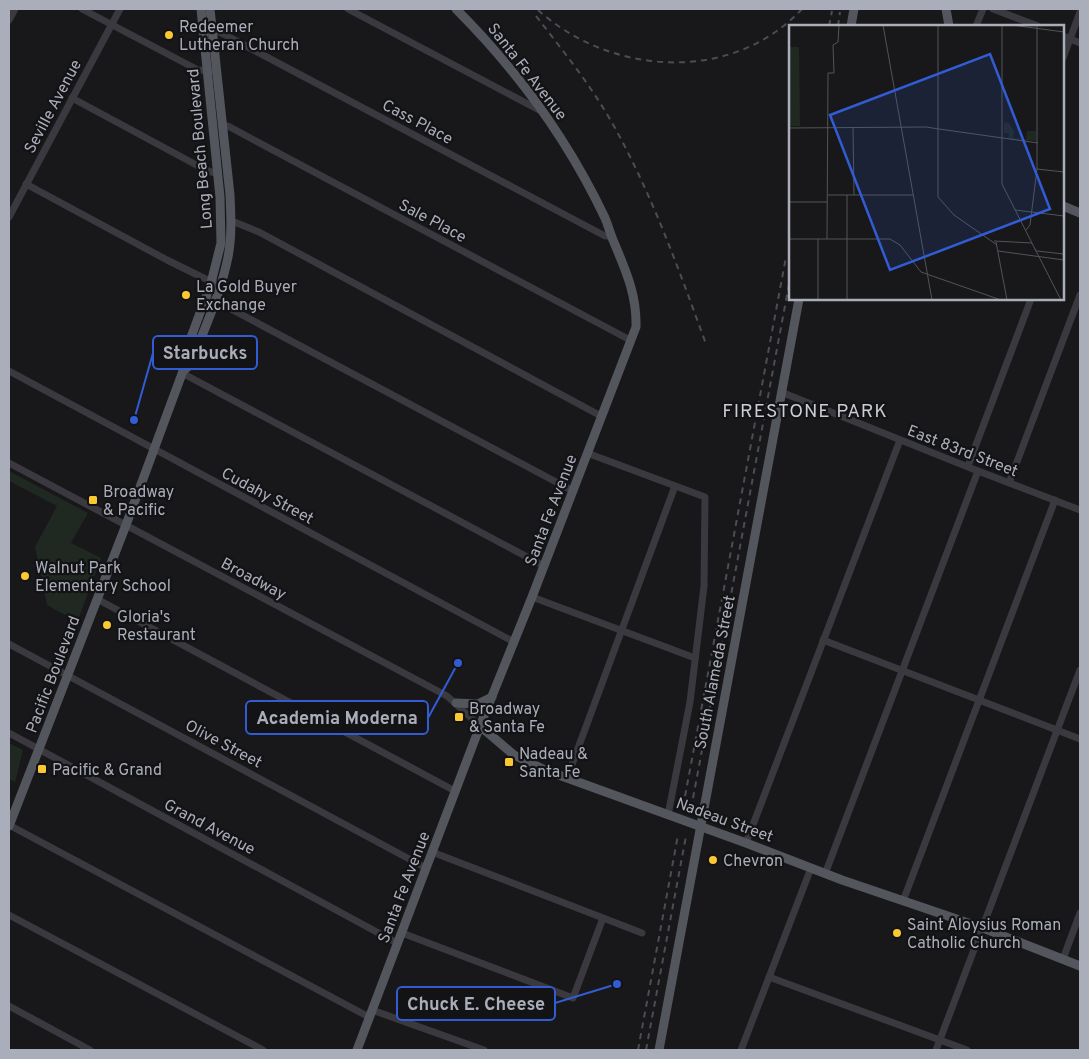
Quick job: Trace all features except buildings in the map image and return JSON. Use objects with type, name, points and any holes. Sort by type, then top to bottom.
[{"type":"main road","name":"Long Beach Boulevard","points":[[153,449],[183,372],[191,364],[210,300],[228,256],[232,221],[222,126],[201,9]]},
{"type":"main road","name":"Long Beach Boulevard","points":[[210,9],[220,197],[220,243],[216,284]]},
{"type":"main road","name":"Santa Fe Avenue","points":[[357,1050],[480,726],[532,598],[636,327],[634,296],[606,220],[585,180],[546,114],[505,63],[456,9]]},
{"type":"main road","points":[[851,25],[854,9]]},
{"type":"main road","points":[[946,9],[950,25]]},
{"type":"main road","points":[[1064,209],[1080,213]]},
{"type":"main road","name":"South Alameda Street","points":[[659,1050],[799,300]]},
{"type":"main road","name":"Pacific Boulevard","points":[[9,826],[126,525],[153,449]]},
{"type":"main road","points":[[456,703],[478,704],[492,697]]},
{"type":"main road","name":"Nadeau Street","points":[[480,726],[514,754],[545,770],[701,826],[825,874],[983,928],[1080,966]]},
{"type":"street","points":[[9,20],[15,9]]},
{"type":"street","points":[[82,9],[198,70],[212,71]]},
{"type":"street","name":"Seville Avenue","points":[[9,217],[120,9]]},
{"type":"street","points":[[348,9],[546,114]]},
{"type":"street","points":[[976,25],[983,9]]},
{"type":"street","points":[[993,9],[1035,25]]},
{"type":"street","points":[[1064,51],[1066,37],[1080,12]]},
{"type":"street","name":"Cass Place","points":[[212,28],[249,46],[533,199],[605,236],[611,236]]},
{"type":"street","points":[[1066,37],[1080,42]]},
{"type":"street","points":[[72,98],[202,168],[218,173]]},
{"type":"street","name":"Sale Place","points":[[222,126],[228,126],[630,340]]},
{"type":"street","points":[[26,184],[216,284]]},
{"type":"street","points":[[232,221],[259,232],[601,416]]},
{"type":"street","points":[[1009,483],[1080,295]]},
{"type":"street","points":[[210,300],[231,309],[573,491]]},
{"type":"street","points":[[968,466],[1031,300]]},
{"type":"street","name":"Cudahy Street","points":[[9,372],[514,642]]},
{"type":"street","points":[[183,372],[544,566]]},
{"type":"street","name":"East 83rd Street","points":[[781,392],[1080,510]]},
{"type":"street","points":[[746,843],[900,440]]},
{"type":"street","points":[[567,778],[675,486],[587,453]]},
{"type":"street","name":"Broadway","points":[[9,463],[446,696],[480,726]]},
{"type":"street","points":[[825,874],[978,471]]},
{"type":"street","name":"South Alameda Street","points":[[668,815],[690,702],[704,586],[705,497],[675,486]]},
{"type":"street","points":[[903,901],[1055,500]]},
{"type":"street","points":[[532,598],[622,629],[695,658]]},
{"type":"street","points":[[97,599],[455,791]]},
{"type":"street","points":[[823,640],[1080,739]]},
{"type":"street","name":"Olive Street","points":[[9,644],[426,868]]},
{"type":"street","points":[[936,1050],[1080,670]]},
{"type":"street","name":"Grand Avenue","points":[[9,733],[397,943]]},
{"type":"street","points":[[9,826],[371,1014],[464,1047],[484,1050]]},
{"type":"street","points":[[432,852],[642,933]]},
{"type":"street","points":[[741,1050],[811,868]]},
{"type":"street","points":[[1063,959],[1080,913]]},
{"type":"street","points":[[9,915],[263,1050]]},
{"type":"street","points":[[402,933],[573,998],[603,918]]},
{"type":"street","points":[[769,977],[967,1050]]},
{"type":"street","points":[[9,1006],[90,1050]]},
{"type":"shaded area","points":[[9,471],[88,513],[71,543],[101,558],[78,620],[47,605],[35,547],[57,506],[9,481]]},
{"type":"shaded area","points":[[9,743],[23,750],[15,782],[9,779]]},
{"type":"railway","points":[[538,10],[567,32],[600,48],[635,58],[671,62],[707,60],[741,50],[774,33],[802,9]]},
{"type":"railway","points":[[829,25],[832,11]]},
{"type":"railway","points":[[838,25],[840,12]]},
{"type":"railway","points":[[536,16],[578,70],[615,128],[629,154],[665,234],[706,344]]},
{"type":"railway","points":[[683,807],[786,257]]},
{"type":"railway","points":[[691,809],[789,284]]},
{"type":"railway","points":[[638,1050],[678,835]]},
{"type":"railway","points":[[646,1050],[686,836]]},
{"type":"place","name":"Redeemer Lutheran Church","points":[[169,35]]},
{"type":"place","name":"La Gold Buyer Exchange","points":[[186,295]]},
{"type":"place","name":"Starbucks","points":[[134,420]]},
{"type":"place","name":"Broadway & Pacific","points":[[93,500]]},
{"type":"place","name":"Walnut Park Elementary School","points":[[25,576]]},
{"type":"place","name":"Gloria's Restaurant","points":[[107,625]]},
{"type":"place","name":"Academia Moderna","points":[[458,663]]},
{"type":"place","name":"Broadway & Santa Fe","points":[[459,717]]},
{"type":"place","name":"Nadeau & Santa Fe","points":[[509,762]]},
{"type":"place","name":"Pacific & Grand","points":[[42,769]]},
{"type":"place","name":"Chevron","points":[[713,860]]},
{"type":"place","name":"Saint Aloysius Roman Catholic Church","points":[[897,933]]},
{"type":"place","name":"Chuck E. Cheese","points":[[617,984]]},
{"type":"district","name":"FIRESTONE PARK","points":[[805,410]]}]
